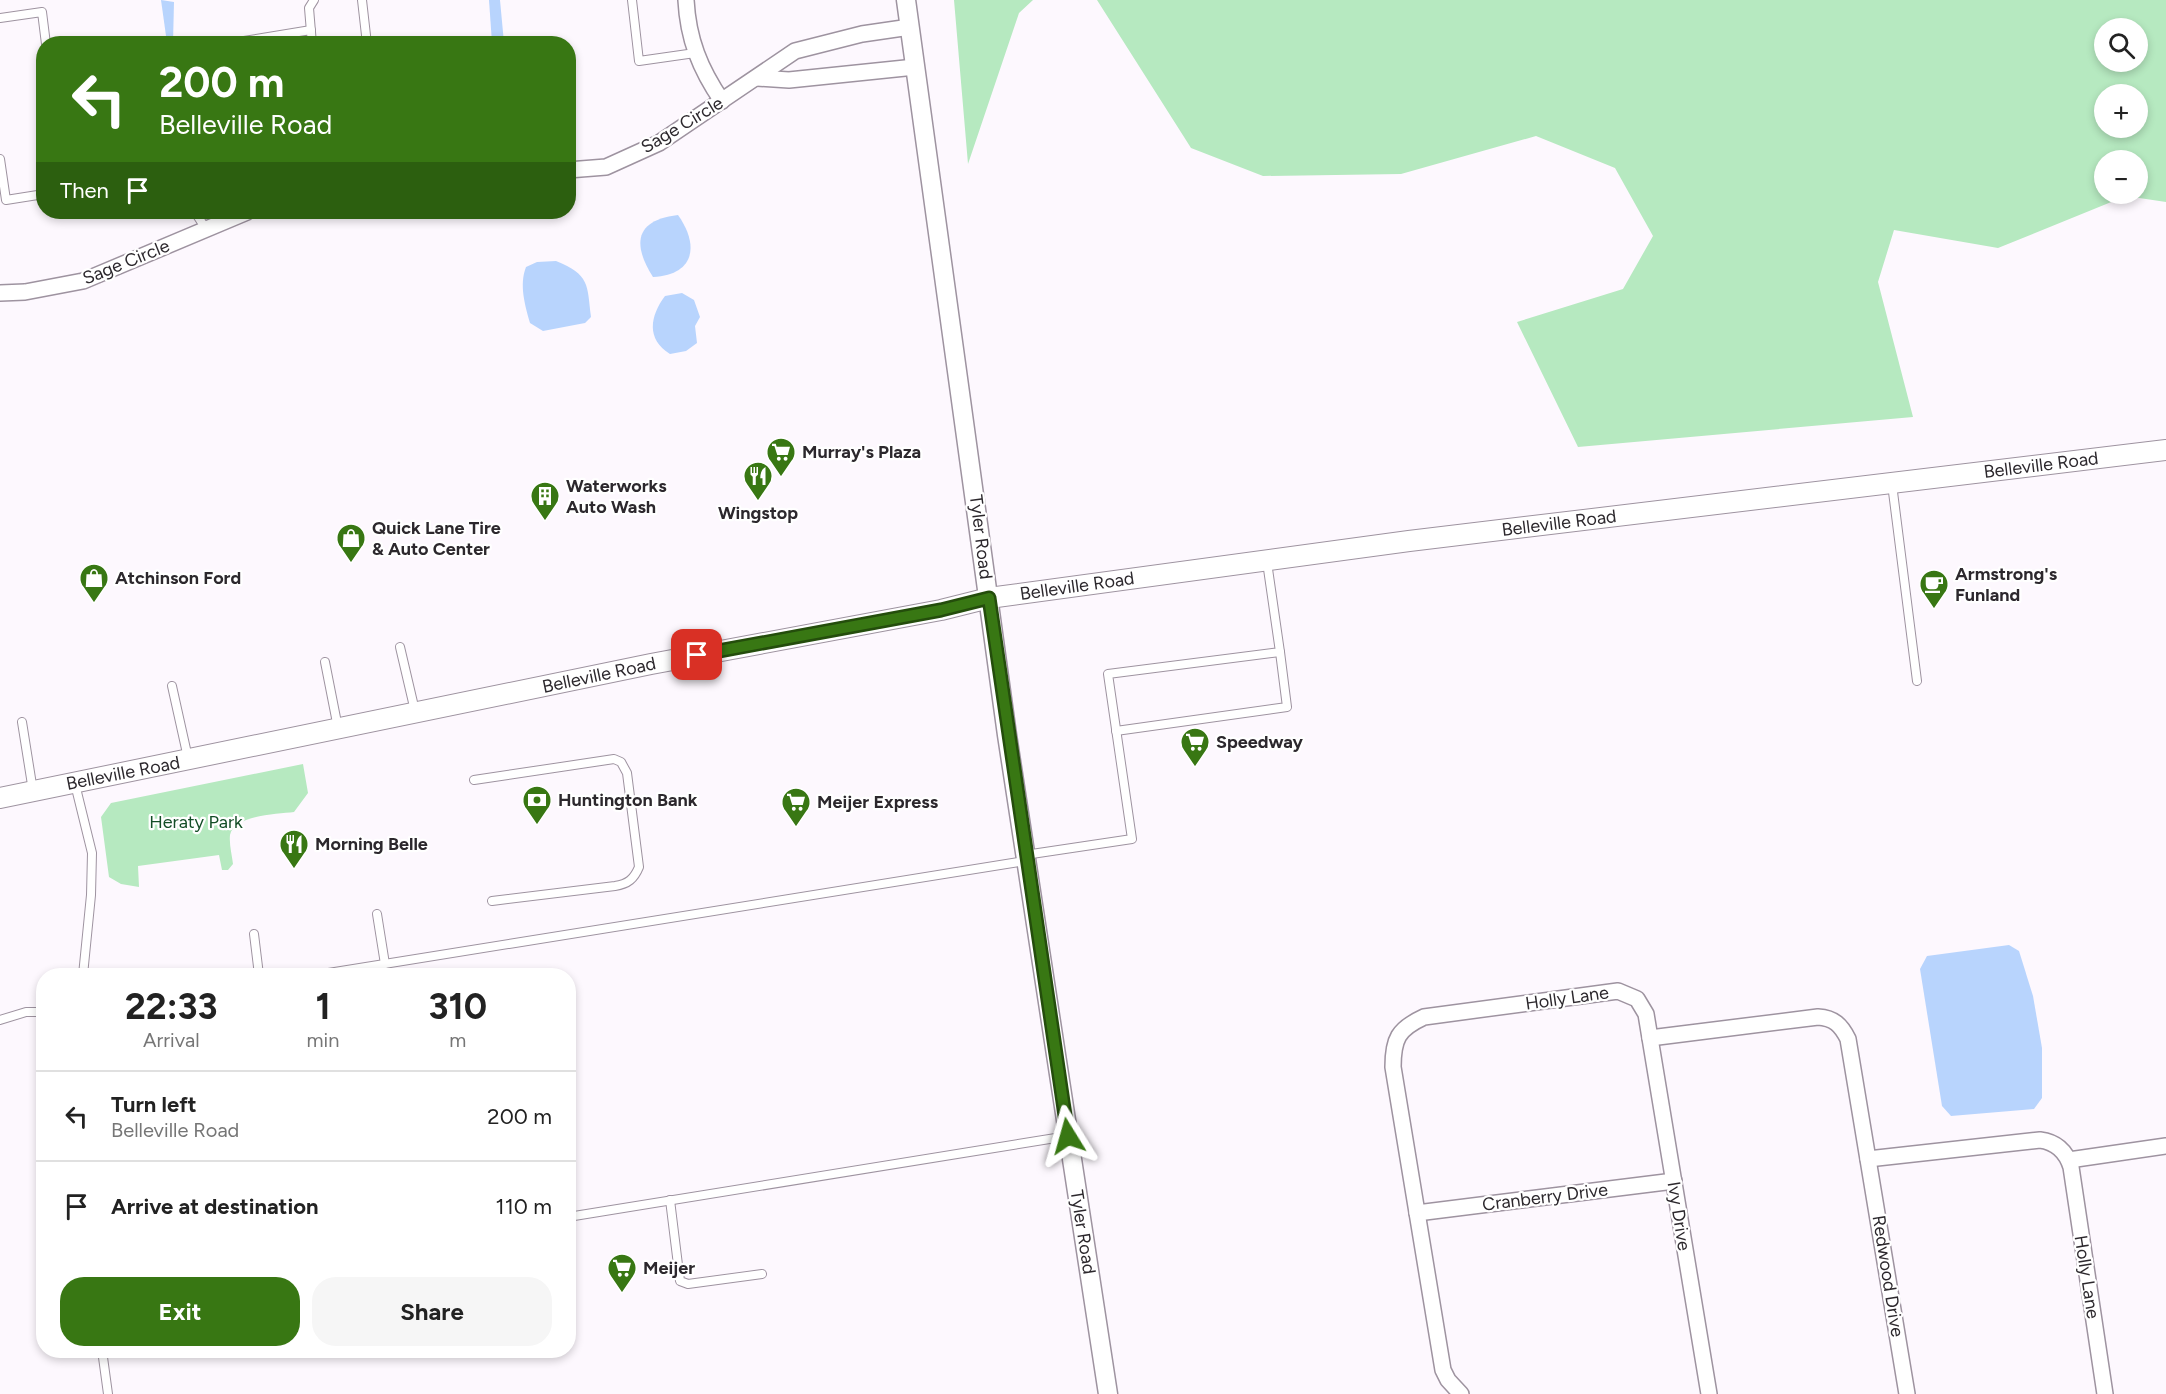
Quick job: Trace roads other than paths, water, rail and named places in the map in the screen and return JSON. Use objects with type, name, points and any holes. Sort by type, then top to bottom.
[{"type":"main road","name":"Belleville Road","points":[[0,798],[743,646],[941,610],[989,598],[1267,560],[2166,450]]},
{"type":"street","points":[[686,0],[688,27],[695,53],[709,82],[722,101]]},
{"type":"street","name":"Tyler Road","points":[[906,0],[1026,858],[1108,1394]]},
{"type":"street","name":"Sage Circle","points":[[576,169],[606,166],[659,143],[795,51],[862,34],[910,27]]},
{"type":"street","points":[[757,78],[789,80],[915,67]]},
{"type":"street","name":"Sage Circle","points":[[0,293],[25,292],[83,281],[230,219]]},
{"type":"street","name":"Holly Lane","points":[[1461,1394],[1448,1380],[1443,1370],[1393,1067],[1393,1048],[1405,1026],[1424,1017],[1618,991],[1631,994],[1642,1004],[1650,1038]]},
{"type":"street","points":[[1650,1038],[1818,1017],[1834,1021],[1843,1028],[1848,1039],[1868,1159],[2040,1140],[2057,1146],[2069,1160],[2166,1146]]},
{"type":"street","name":"Ivy Drive","points":[[1650,1038],[1709,1394]]},
{"type":"street","name":"Redwood Drive","points":[[1868,1159],[1907,1394]]},
{"type":"street","name":"Holly Lane","points":[[2069,1160],[2105,1394]]},
{"type":"street","name":"Cranberry Drive","points":[[1417,1213],[1674,1181]]},
{"type":"lane","points":[[311,36],[309,8],[314,0]]},
{"type":"lane","points":[[362,0],[366,36]]},
{"type":"lane","points":[[632,0],[639,62],[695,53]]},
{"type":"lane","points":[[0,18],[42,12],[45,36]]},
{"type":"lane","points":[[274,36],[311,30]]},
{"type":"lane","points":[[0,159],[6,200],[36,195]]},
{"type":"lane","points":[[200,219],[206,229]]},
{"type":"lane","points":[[1892,483],[1917,681]]},
{"type":"lane","points":[[1116,730],[1287,707],[1267,560]]},
{"type":"lane","points":[[399,647],[415,713]]},
{"type":"lane","points":[[360,968],[1132,839],[1108,675],[1280,652]]},
{"type":"lane","points":[[325,662],[338,728]]},
{"type":"lane","points":[[172,686],[189,759]]},
{"type":"lane","points":[[22,722],[33,791]]},
{"type":"lane","points":[[474,780],[614,759],[621,762],[627,773],[639,867],[627,884],[492,901]]},
{"type":"lane","points":[[74,782],[92,853],[84,968]]},
{"type":"lane","points":[[377,914],[385,964]]},
{"type":"lane","points":[[254,934],[258,968]]},
{"type":"lane","points":[[0,1020],[26,1012],[36,1012]]},
{"type":"lane","points":[[576,1215],[1068,1136]]},
{"type":"lane","points":[[670,1200],[680,1281],[688,1284],[762,1274]]},
{"type":"lane","points":[[103,1358],[108,1394]]},
{"type":"water","points":[[161,0],[174,2],[173,36],[166,36]]},
{"type":"water","points":[[489,0],[500,0],[503,36],[492,36]]},
{"type":"water","points":[[678,215],[689,237],[691,248],[689,257],[685,265],[677,271],[653,277],[642,254],[640,244],[642,235],[653,222]]},
{"type":"water","points":[[556,261],[575,271],[585,282],[591,317],[585,323],[543,331],[530,323],[523,295],[524,274],[526,267],[537,262]]},
{"type":"water","points":[[682,293],[694,300],[700,317],[695,326],[697,343],[686,351],[670,354],[657,341],[653,327],[654,319],[665,296]]},
{"type":"water","points":[[2009,945],[2019,951],[2033,996],[2042,1048],[2042,1098],[2034,1109],[1951,1116],[1942,1106],[1920,969],[1927,956]]},
{"type":"place","name":"Murray's Plaza","points":[[781,478]]},
{"type":"place","name":"Wingstop","points":[[758,502]]},
{"type":"place","name":"Waterworks Auto Wash","points":[[545,522]]},
{"type":"place","name":"Quick Lane Tire & Auto Center","points":[[351,564]]},
{"type":"place","name":"Atchinson Ford","points":[[94,604]]},
{"type":"place","name":"Armstrong's Funland","points":[[1934,610]]},
{"type":"place","name":"Speedway","points":[[1195,768]]},
{"type":"place","name":"Huntington Bank","points":[[537,826]]},
{"type":"place","name":"Meijer Express","points":[[796,828]]},
{"type":"place","name":"Morning Belle","points":[[294,870]]},
{"type":"place","name":"Meijer","points":[[622,1294]]},
{"type":"park label","name":"Heraty Park","points":[[196,822]]}]
